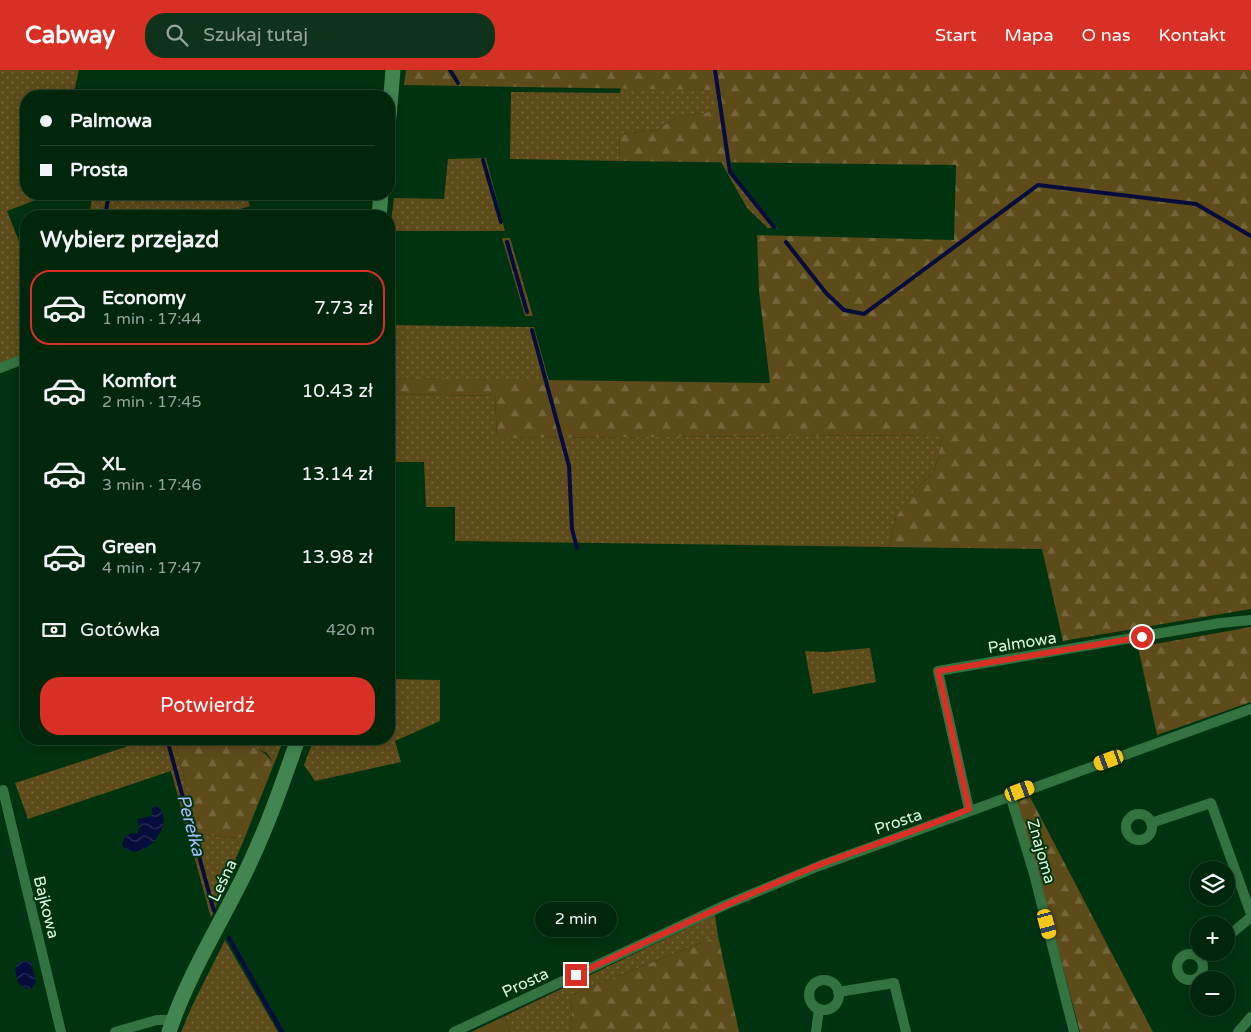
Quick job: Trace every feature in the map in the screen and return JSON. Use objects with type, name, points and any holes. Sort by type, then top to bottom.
[{"type":"street","points":[[391,90],[393,70]]},
{"type":"street","points":[[0,368],[20,360]]},
{"type":"street","name":"Palmowa","points":[[969,809],[938,671],[1220,623],[1251,620]]},
{"type":"street","name":"Prosta","points":[[454,1032],[724,905],[818,866],[921,830],[969,809],[1251,709]]},
{"type":"street","name":"Leśna","points":[[171,1026],[197,965],[249,865],[271,814],[296,745]]},
{"type":"street","name":"Bajkowa","points":[[3,790],[61,1032]]},
{"type":"street","name":"Znajoma","points":[[1010,795],[1034,874],[1074,1032]]},
{"type":"street","points":[[1151,823],[1211,802],[1251,916],[1235,930]]},
{"type":"street","points":[[826,980],[831,982],[838,992],[838,1000],[831,1008],[819,1009],[812,1004],[809,994],[816,982],[826,980]]},
{"type":"street","points":[[838,992],[894,984],[906,1032]]},
{"type":"street","points":[[816,1032],[819,1009]]},
{"type":"street","points":[[1238,1032],[1251,1018]]},
{"type":"street","points":[[115,1032],[157,1020],[171,1026]]},
{"type":"green space","points":[[0,70],[79,70],[74,90],[20,90],[20,200],[35,200],[7,211],[20,244],[20,355],[0,363]]},
{"type":"green space","points":[[406,70],[1251,70],[1251,609],[1063,641],[1042,549],[889,547],[896,517],[916,489],[934,471],[943,435],[497,438],[495,396],[395,394],[395,378],[770,383],[759,291],[757,235],[954,240],[956,165],[619,161],[620,134],[657,130],[677,117],[716,111],[713,90],[404,85]]},
{"type":"green space","points":[[621,87],[713,90],[717,111],[677,117],[657,130],[620,134],[619,161],[510,159],[511,92],[620,93]]},
{"type":"green space","points":[[486,158],[505,231],[395,231],[395,210],[393,210],[395,198],[444,199],[448,159]]},
{"type":"green space","points":[[721,162],[731,162],[732,172],[777,228],[768,228],[747,208]]},
{"type":"green space","points":[[92,200],[248,200],[250,206],[237,210],[90,210]]},
{"type":"green space","points":[[502,238],[510,238],[533,316],[525,316]]},
{"type":"green space","points":[[395,325],[534,327],[549,381],[395,378]]},
{"type":"green space","points":[[395,394],[495,396],[497,438],[943,435],[934,471],[916,489],[896,517],[889,547],[455,541],[455,507],[426,507],[424,462],[395,462]]},
{"type":"green space","points":[[1251,627],[1251,702],[1157,735],[1138,647]]},
{"type":"green space","points":[[870,648],[876,682],[813,694],[805,651],[825,652]]},
{"type":"green space","points":[[395,679],[440,680],[440,721],[395,741]]},
{"type":"green space","points":[[395,741],[401,762],[315,781],[304,765],[312,745],[395,745]]},
{"type":"green space","points":[[132,745],[176,745],[199,834],[229,838],[245,837],[211,918],[171,771],[28,819],[15,783]]},
{"type":"green space","points":[[176,745],[249,745],[265,754],[274,764],[245,837],[229,838],[199,834]]},
{"type":"green space","points":[[249,745],[282,745],[274,764],[267,753]]},
{"type":"green space","points":[[1030,797],[1153,1032],[1080,1032],[1049,915],[1015,802]]},
{"type":"green space","points":[[715,915],[718,936],[571,995],[572,1032],[510,1032],[505,1016]]},
{"type":"green space","points":[[718,936],[739,1032],[572,1032],[571,995]]},
{"type":"green space","points":[[225,940],[278,1032],[181,1032]]},
{"type":"green space","points":[[505,1016],[510,1032],[471,1032]]},
{"type":"water","points":[[156,806],[162,813],[164,822],[161,832],[155,841],[147,847],[138,851],[129,851],[122,845],[124,838],[131,833],[137,834],[140,826],[137,823],[138,819],[152,816],[152,808]]},
{"type":"water","points":[[23,961],[31,962],[36,982],[32,988],[27,989],[18,983],[15,970],[17,964]]},
{"type":"waterway","points":[[450,70],[458,83]]},
{"type":"waterway","points":[[715,70],[730,172],[774,227]]},
{"type":"waterway","points":[[483,160],[501,222]]},
{"type":"waterway","points":[[786,242],[826,293],[844,310],[864,314],[1038,185],[1196,204],[1251,236]]},
{"type":"waterway","name":"Perełka","points":[[106,210],[108,200]]},
{"type":"waterway","points":[[507,242],[527,312]]},
{"type":"waterway","points":[[532,330],[569,466],[572,529],[577,548]]},
{"type":"waterway","name":"Perełka","points":[[169,745],[214,911]]},
{"type":"waterway","name":"Perełka","points":[[229,938],[282,1032]]},
{"type":"route","points":[[576,975],[724,905],[862,849],[921,830],[969,809],[938,671],[1142,637]]}]
